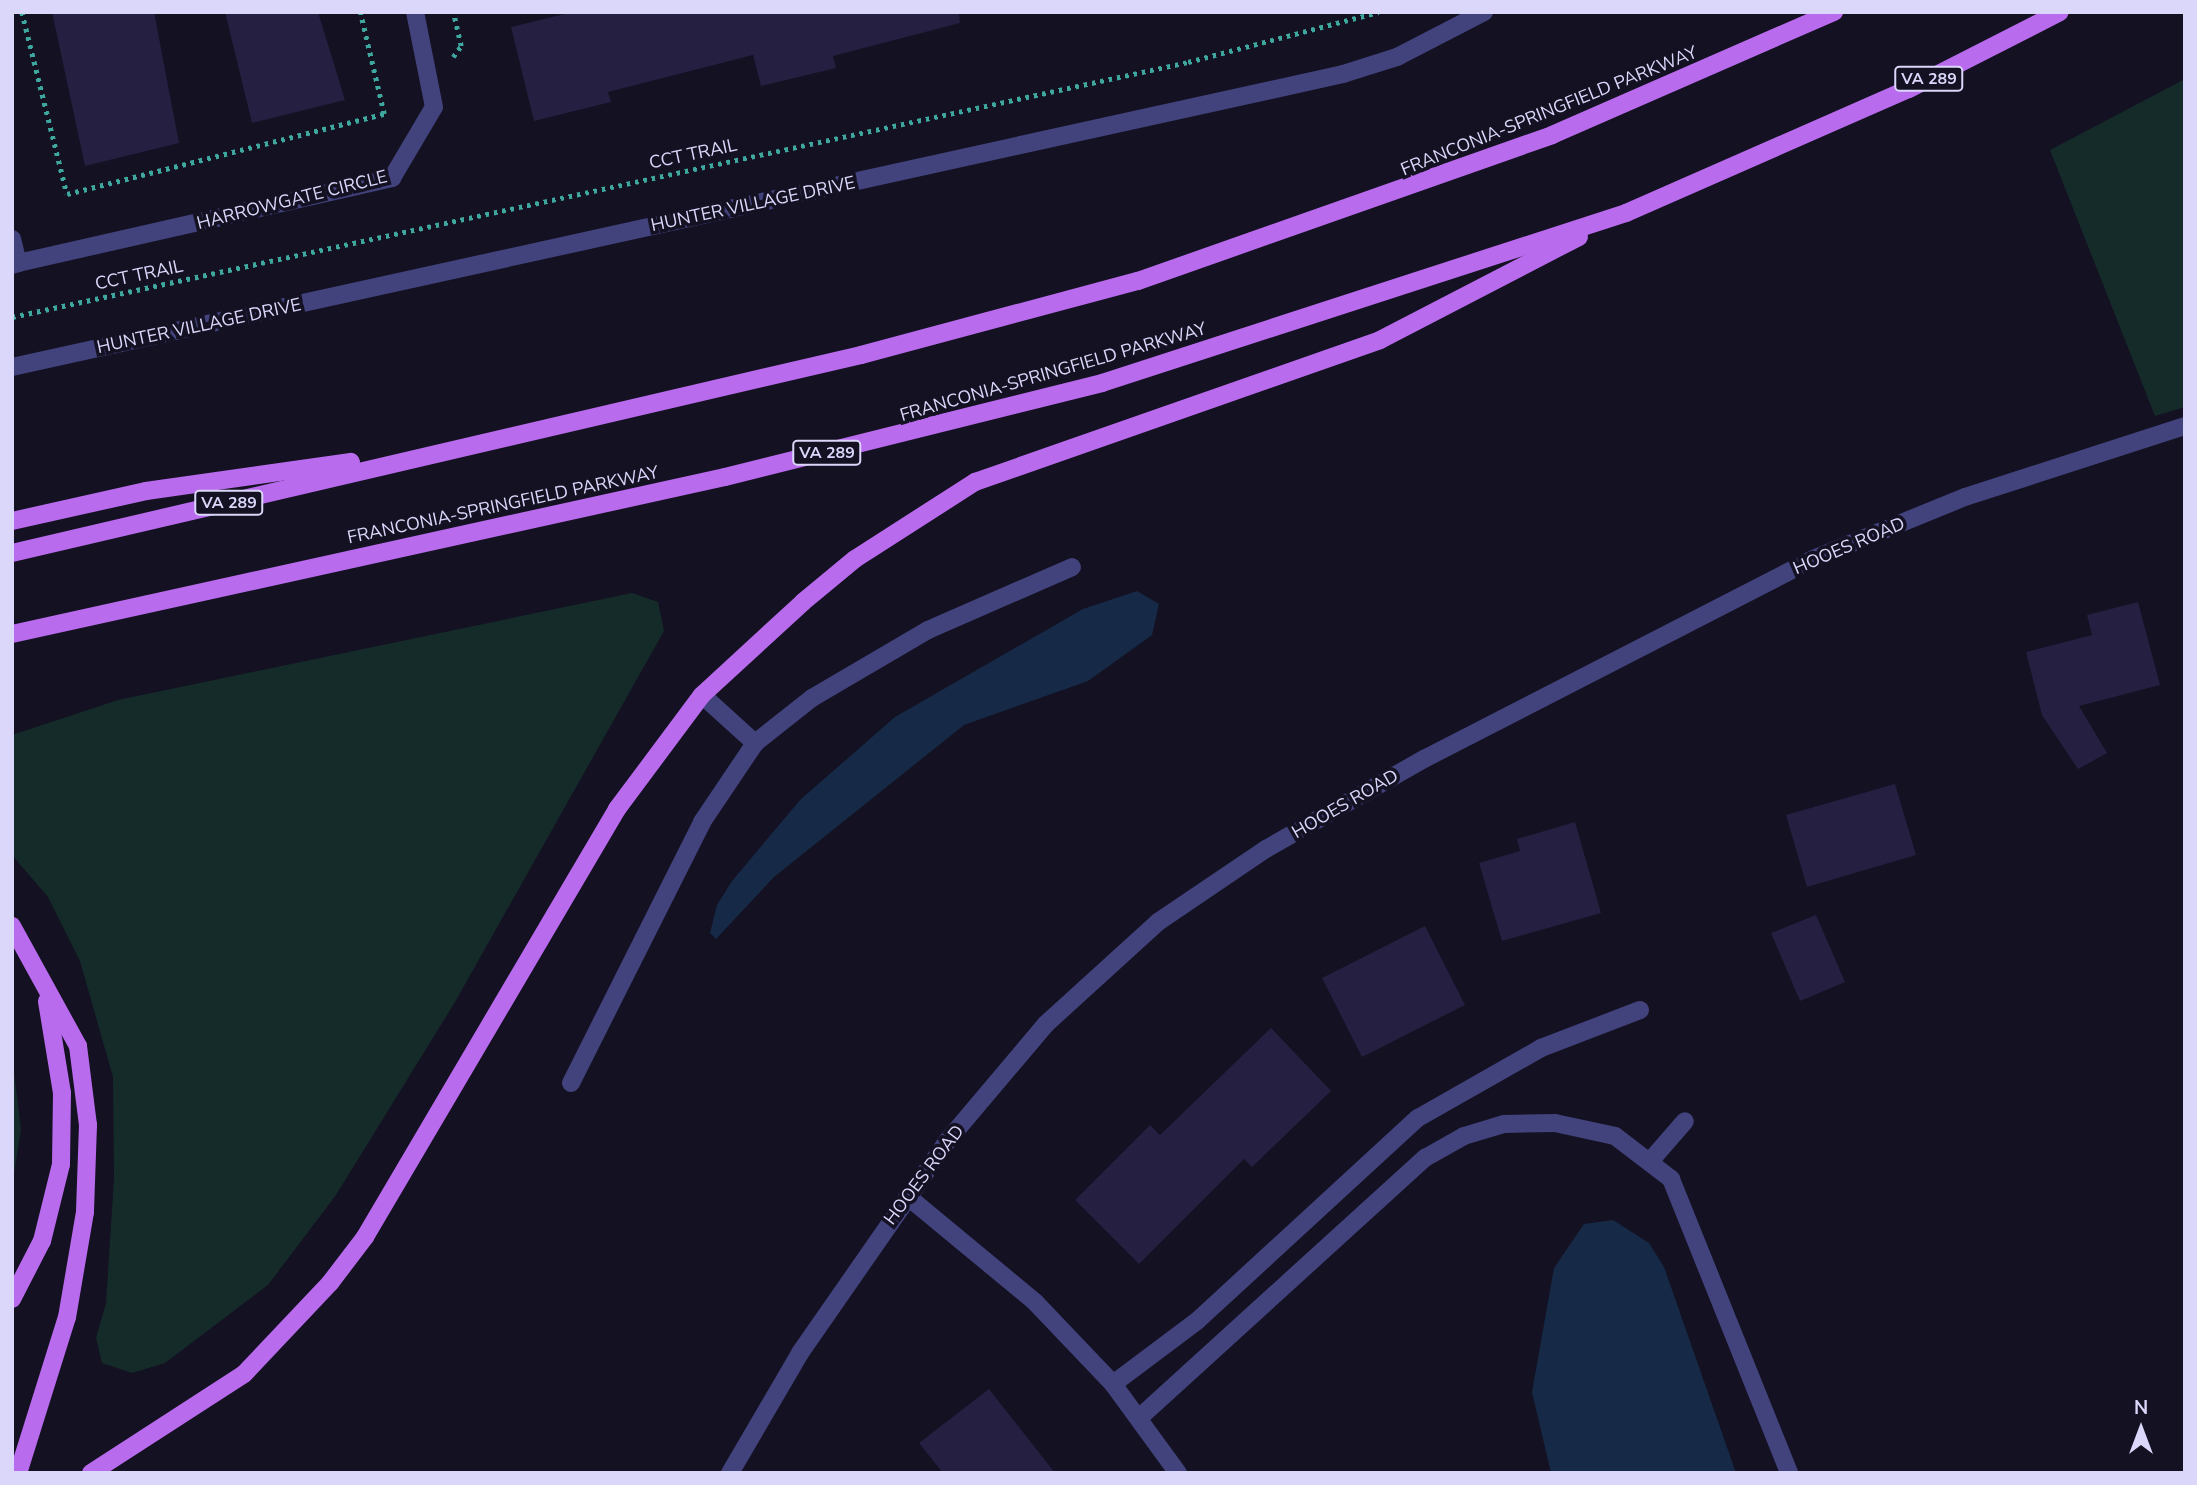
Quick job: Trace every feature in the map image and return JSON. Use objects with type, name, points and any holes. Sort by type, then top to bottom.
[{"type":"main road","name":"FRANCONIA-SPRINGFIELD PARKWAY","points":[[12,553],[444,448],[861,355],[1138,281],[1552,135],[1834,12]]},
{"type":"main road","name":"FRANCONIA-SPRINGFIELD PARKWAY","points":[[12,634],[967,420],[1217,348],[1626,214],[1909,89],[2060,12]]},
{"type":"main road","points":[[92,1473],[244,1374],[331,1283],[617,809],[702,695],[855,559],[975,482],[1380,340],[1626,214]]},
{"type":"main road","points":[[12,521],[146,491],[444,448]]},
{"type":"main road","points":[[12,926],[78,1046],[88,1171],[57,1364],[18,1473]]},
{"type":"main road","points":[[12,1299],[42,1241],[61,1164],[62,1093],[43,984]]},
{"type":"street","name":"HARROWGATE CIRCLE","points":[[12,239],[15,264],[392,178],[434,107],[415,12]]},
{"type":"street","name":"HUNTER VILLAGE DRIVE","points":[[12,367],[1343,74],[1397,57],[1484,12]]},
{"type":"street","name":"HOOES ROAD","points":[[730,1473],[800,1353],[907,1196],[1046,1024],[1103,968],[1266,849],[1598,665],[1813,559],[1965,497],[2185,426]]},
{"type":"street","points":[[571,1083],[702,822],[755,743],[813,698],[928,630],[1072,567]]},
{"type":"street","points":[[702,695],[755,743]]},
{"type":"street","points":[[1113,1384],[1197,1321],[1418,1118],[1541,1048],[1640,1010]]},
{"type":"street","points":[[1652,1159],[1685,1121]]},
{"type":"street","points":[[1139,1418],[1412,1169],[1464,1136],[1504,1124],[1555,1123],[1615,1136],[1652,1159],[1678,1191],[1789,1473]]},
{"type":"street","points":[[907,1196],[1035,1302],[1113,1384],[1178,1473]]},
{"type":"path","points":[[22,12],[67,194],[384,114],[360,12]]},
{"type":"path","name":"CCT TRAIL","points":[[12,317],[1188,62],[1379,12]]},
{"type":"green space","points":[[2185,79],[2185,407],[2155,416],[2050,150]]},
{"type":"green space","points":[[632,593],[658,602],[664,631],[455,1002],[336,1195],[268,1285],[165,1363],[132,1373],[102,1363],[96,1338],[106,1303],[114,1178],[113,1077],[80,961],[48,897],[12,855],[12,735],[118,700]]},
{"type":"green space","points":[[12,1056],[21,1129],[12,1187]]},
{"type":"water","points":[[1137,591],[1159,604],[1152,635],[1088,681],[964,725],[774,877],[716,939],[710,933],[717,905],[732,881],[800,800],[895,717],[1083,609]]},
{"type":"water","points":[[1613,1220],[1649,1243],[1664,1267],[1736,1473],[1551,1473],[1532,1392],[1554,1268],[1584,1224]]},
{"type":"building","points":[[52,12],[154,12],[179,143],[85,166]]},
{"type":"building","points":[[225,12],[318,12],[345,100],[252,123]]},
{"type":"building","points":[[573,12],[959,12],[960,23],[833,56],[836,68],[761,86],[753,55],[608,92],[611,102],[534,121],[511,27]]},
{"type":"building","points":[[2138,602],[2160,685],[2079,706],[2107,753],[2078,769],[2042,715],[2026,652],[2092,635],[2087,615]]},
{"type":"building","points":[[1895,784],[1916,855],[1807,887],[1786,815]]},
{"type":"building","points":[[1575,822],[1601,913],[1502,941],[1479,863],[1520,851],[1517,839]]},
{"type":"building","points":[[1816,915],[1845,982],[1800,1001],[1771,933]]},
{"type":"building","points":[[1425,926],[1465,1005],[1362,1057],[1322,978]]},
{"type":"building","points":[[1271,1028],[1331,1091],[1252,1167],[1244,1159],[1139,1264],[1075,1200],[1150,1125],[1160,1135]]},
{"type":"building","points":[[989,1389],[1055,1473],[943,1473],[919,1443]]}]
